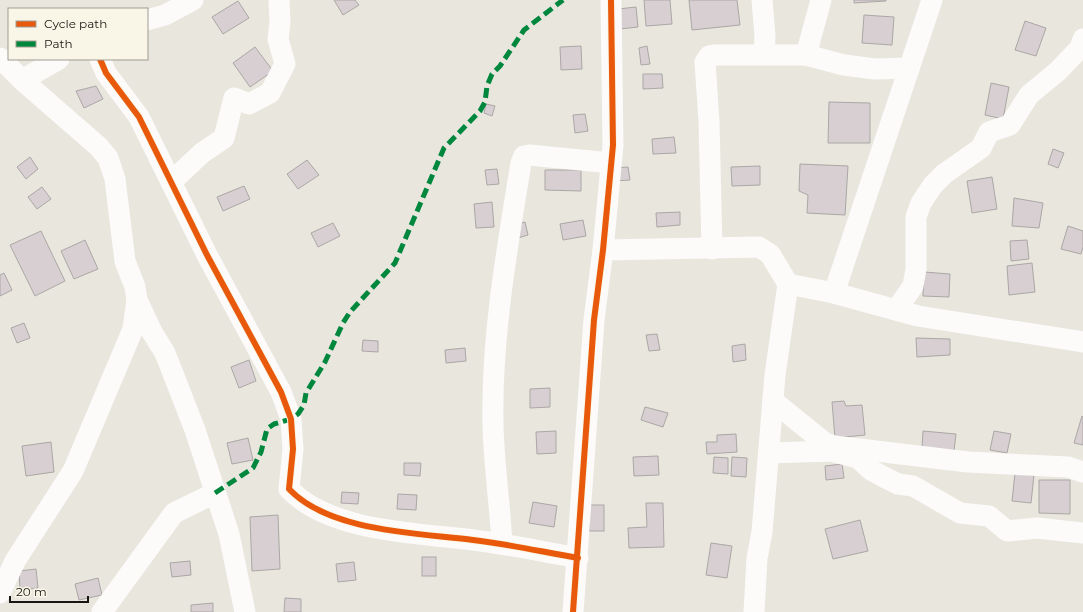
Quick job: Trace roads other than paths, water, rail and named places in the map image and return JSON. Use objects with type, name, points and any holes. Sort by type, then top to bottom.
[{"type":"street","points":[[148,20],[165,15],[193,0]]},
{"type":"street","points":[[172,181],[202,153],[224,138],[234,98],[249,104],[270,93],[285,64],[278,39],[280,22],[279,0]]},
{"type":"street","points":[[573,612],[594,320],[603,250],[613,145],[611,0]]},
{"type":"street","points":[[762,0],[765,36],[764,54]]},
{"type":"street","points":[[806,55],[821,0]]},
{"type":"street","points":[[834,293],[932,0]]},
{"type":"street","points":[[896,310],[913,286],[916,269],[916,217],[921,202],[933,185],[944,174],[981,148],[989,132],[1010,125],[1029,95],[1080,48],[1083,39]]},
{"type":"street","points":[[712,249],[706,62],[709,56],[764,54],[806,55],[844,64],[875,69],[909,68]]},
{"type":"street","points":[[0,58],[22,80],[99,148],[108,158],[115,179],[125,260],[135,287],[137,300],[133,329],[73,471],[15,561],[0,593]]},
{"type":"street","points":[[22,80],[57,60]]},
{"type":"street","points":[[100,60],[106,73],[139,117],[172,181],[207,255],[281,392],[291,419],[293,449],[289,489],[297,497],[335,518],[400,533],[502,544],[578,558]]},
{"type":"street","points":[[502,544],[493,427],[493,395],[500,300],[521,163],[524,156],[529,154],[611,163]]},
{"type":"street","points":[[603,250],[759,247],[770,254],[788,284],[773,401],[762,532],[757,558],[754,612]]},
{"type":"street","points":[[788,284],[834,293],[918,316],[1083,342]]},
{"type":"street","points":[[137,300],[171,368],[195,430],[229,534],[245,612]]},
{"type":"street","points":[[773,401],[825,443],[834,446],[968,462],[1068,468],[1083,472]]},
{"type":"street","points":[[769,453],[831,450],[858,458],[871,470],[882,476],[898,484],[913,486],[960,513],[989,516],[1007,530],[1037,528],[1083,533]]},
{"type":"street","points":[[102,612],[174,513],[215,493]]}]
